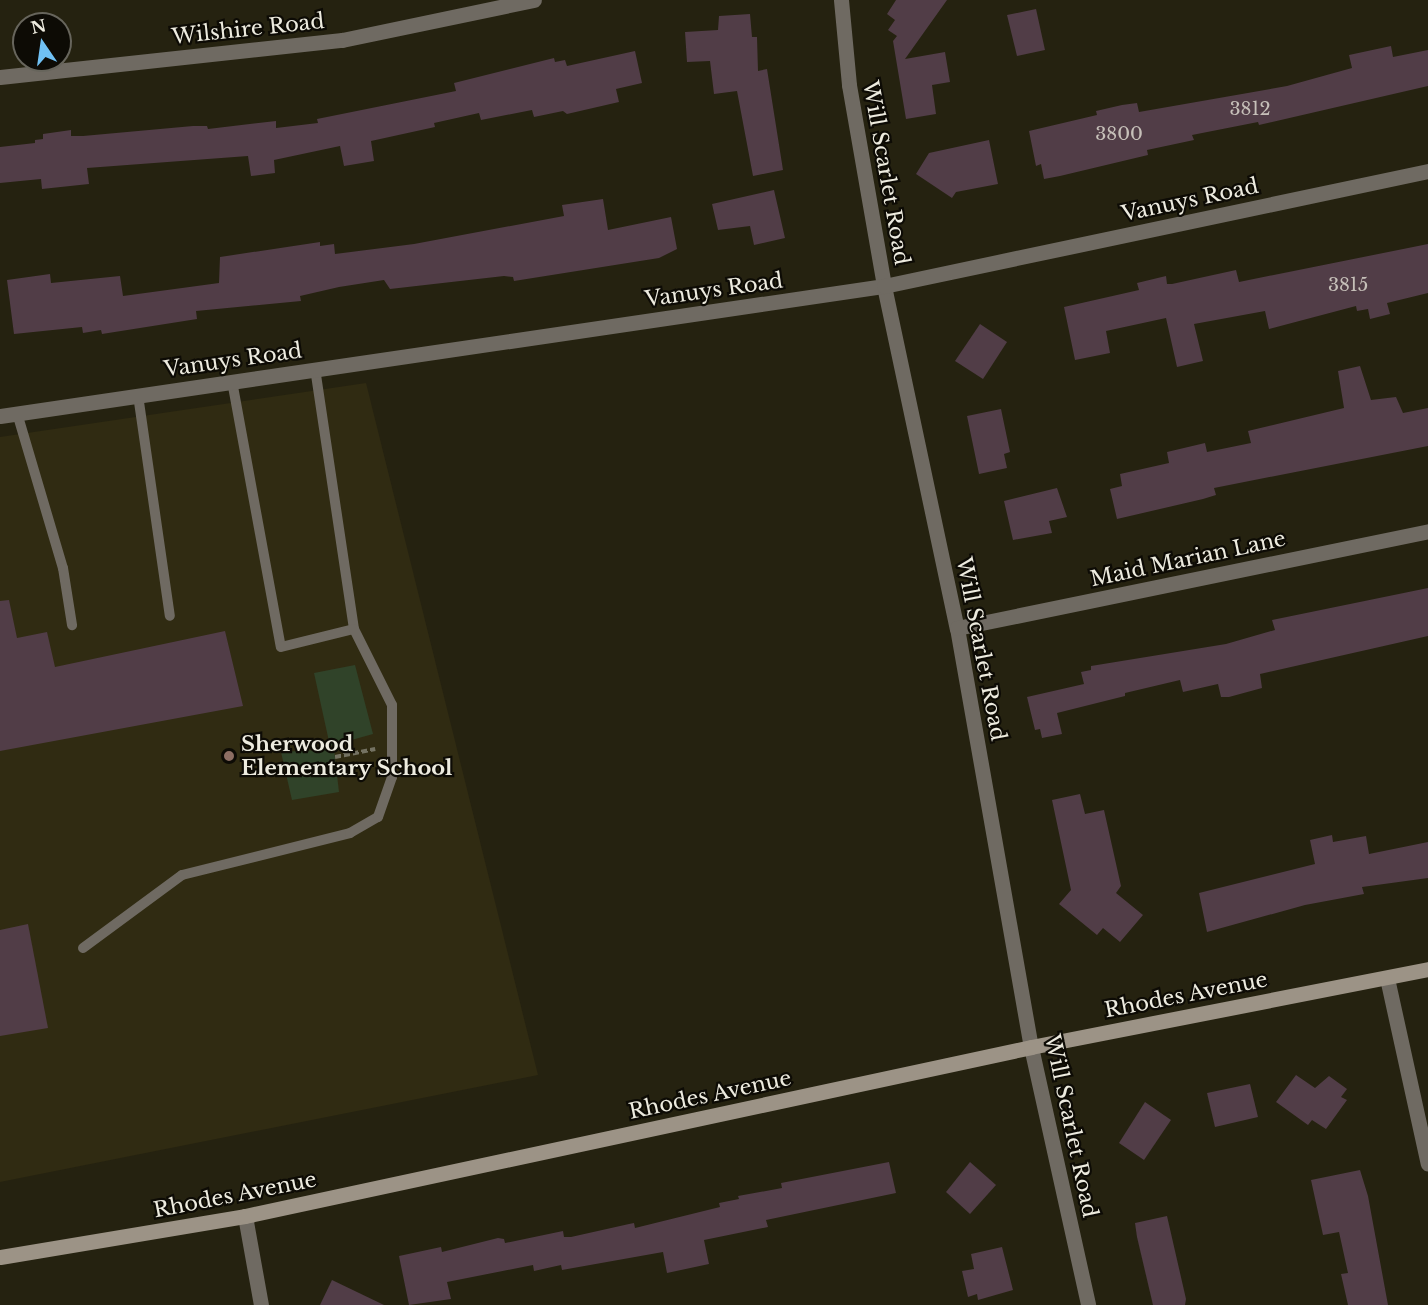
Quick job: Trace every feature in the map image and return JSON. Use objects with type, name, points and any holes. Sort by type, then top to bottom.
[{"type":"main road","name":"Rhodes Avenue","points":[[0,1257],[246,1216],[1031,1047],[1428,969]]},
{"type":"street","name":"Wilshire Road","points":[[0,77],[342,40],[510,2],[534,0]]},
{"type":"street","name":"Will Scarlet Road","points":[[841,0],[849,85],[884,286],[957,628],[1031,1047],[1088,1305]]},
{"type":"street","name":"Vanuys Road","points":[[0,416],[884,286],[1428,171]]},
{"type":"street","name":"Maid Marian Lane","points":[[957,628],[1428,531]]},
{"type":"street","points":[[1387,978],[1428,1164]]},
{"type":"street","points":[[246,1216],[261,1305]]},
{"type":"lane","points":[[83,948],[182,875],[350,833],[378,817],[392,777],[392,705],[354,629],[315,369]]},
{"type":"lane","points":[[232,381],[281,647],[354,629]]},
{"type":"lane","points":[[138,395],[170,616]]},
{"type":"lane","points":[[17,414],[63,568],[72,625]]},
{"type":"path","points":[[335,757],[392,745]]},
{"type":"shaded area","name":"Sherwood Elementary School","points":[[366,383],[538,1075],[0,1182],[0,437]]},
{"type":"green space","points":[[355,665],[373,734],[330,746],[314,673]]},
{"type":"green space","points":[[334,749],[339,792],[292,800],[281,752]]},
{"type":"building","points":[[896,0],[947,0],[905,59],[945,52],[950,82],[932,85],[936,114],[906,119],[893,41],[897,36],[888,30],[895,20],[887,14]]},
{"type":"building","points":[[1036,9],[1045,50],[1017,56],[1007,15]]},
{"type":"building","points":[[750,14],[752,37],[757,37],[758,71],[767,69],[783,170],[753,176],[737,91],[714,94],[710,61],[687,62],[685,32],[718,30],[719,16]]},
{"type":"building","points":[[1391,46],[1393,57],[1428,50],[1428,86],[1259,125],[1258,122],[1192,135],[1194,140],[1147,150],[1148,155],[1060,176],[1044,179],[1041,164],[1036,166],[1029,131],[1097,115],[1096,111],[1122,105],[1137,103],[1139,112],[1287,86],[1352,68],[1349,55]]},
{"type":"building","points":[[635,51],[642,83],[616,89],[619,102],[567,114],[563,111],[534,117],[532,110],[481,120],[479,113],[434,123],[435,127],[371,141],[374,161],[344,166],[340,146],[274,160],[275,173],[251,176],[248,156],[87,168],[89,184],[42,189],[41,179],[0,183],[0,147],[35,143],[35,140],[43,139],[43,134],[71,130],[71,136],[83,136],[193,126],[207,126],[208,129],[276,121],[276,128],[318,123],[317,119],[456,91],[454,83],[554,58],[555,62],[565,60],[567,66]]},
{"type":"building","points":[[989,140],[998,184],[956,192],[952,198],[916,174],[929,153]]},
{"type":"building","points":[[774,190],[785,238],[754,245],[750,226],[718,230],[712,204]]},
{"type":"building","points":[[603,199],[608,230],[671,217],[677,249],[659,258],[514,281],[513,277],[504,276],[390,289],[384,280],[300,296],[301,301],[196,311],[197,319],[102,334],[101,330],[83,333],[82,327],[14,334],[7,280],[50,274],[51,283],[120,276],[123,296],[219,283],[220,257],[320,242],[320,246],[334,244],[335,254],[414,244],[564,216],[562,205]]},
{"type":"building","points":[[1428,244],[1428,293],[1387,303],[1390,314],[1370,319],[1368,309],[1357,311],[1356,306],[1269,329],[1265,311],[1194,324],[1203,361],[1177,367],[1166,318],[1106,331],[1110,353],[1075,360],[1064,307],[1139,290],[1137,283],[1166,276],[1167,284],[1172,284],[1236,270],[1239,282]]},
{"type":"building","points":[[980,324],[1007,342],[983,379],[955,361]]},
{"type":"building","points":[[1360,366],[1371,400],[1396,397],[1403,413],[1428,408],[1428,446],[1214,488],[1216,495],[1117,519],[1110,489],[1122,486],[1120,474],[1169,463],[1167,452],[1205,443],[1207,452],[1251,443],[1248,431],[1344,408],[1338,371]]},
{"type":"building","points":[[1001,409],[1010,452],[1004,454],[1007,468],[979,474],[967,416]]},
{"type":"building","points":[[1057,488],[1067,517],[1049,521],[1052,533],[1013,540],[1004,501]]},
{"type":"building","points":[[1428,588],[1428,636],[1260,674],[1262,688],[1229,697],[1221,697],[1218,684],[1183,692],[1180,680],[1125,693],[1125,696],[1057,713],[1062,734],[1042,738],[1040,729],[1035,730],[1027,697],[1084,684],[1081,672],[1091,670],[1091,666],[1226,644],[1275,630],[1272,620]]},
{"type":"building","points":[[9,600],[17,638],[47,632],[55,667],[225,631],[243,706],[0,751],[0,601]]},
{"type":"building","points":[[1080,794],[1085,814],[1104,810],[1121,886],[1116,893],[1143,915],[1120,942],[1103,928],[1097,935],[1059,904],[1071,890],[1052,800]]},
{"type":"building","points":[[1332,835],[1333,842],[1366,836],[1369,854],[1428,842],[1428,878],[1362,887],[1364,894],[1305,905],[1207,932],[1199,893],[1315,864],[1310,840]]},
{"type":"building","points":[[28,924],[48,1028],[0,1036],[0,930]]},
{"type":"building","points":[[1296,1075],[1315,1088],[1329,1076],[1347,1089],[1341,1097],[1347,1100],[1326,1129],[1312,1120],[1308,1125],[1276,1102]]},
{"type":"building","points":[[1250,1084],[1258,1117],[1215,1127],[1207,1093]]},
{"type":"building","points":[[1145,1102],[1171,1120],[1144,1160],[1119,1143]]},
{"type":"building","points":[[889,1162],[896,1193],[766,1220],[768,1227],[704,1240],[709,1264],[667,1273],[663,1252],[562,1270],[561,1265],[534,1271],[533,1265],[447,1282],[451,1299],[409,1305],[399,1256],[441,1247],[442,1252],[498,1238],[504,1239],[505,1243],[563,1231],[564,1237],[571,1237],[634,1223],[635,1228],[720,1207],[719,1203],[739,1199],[738,1196],[782,1188],[781,1183]]},
{"type":"building","points":[[970,1162],[996,1185],[970,1214],[946,1192]]},
{"type":"building","points":[[1360,1170],[1368,1196],[1388,1305],[1348,1305],[1341,1274],[1348,1273],[1339,1232],[1323,1235],[1311,1180]]},
{"type":"building","points":[[1167,1216],[1186,1299],[1185,1305],[1153,1305],[1137,1237],[1135,1223]]},
{"type":"building","points":[[1002,1247],[1013,1290],[978,1300],[977,1294],[968,1297],[962,1271],[974,1269],[971,1254]]},
{"type":"building","points":[[332,1280],[384,1305],[320,1305]]},
{"type":"place","name":"Sherwood Elementary School","points":[[229,756]]}]
